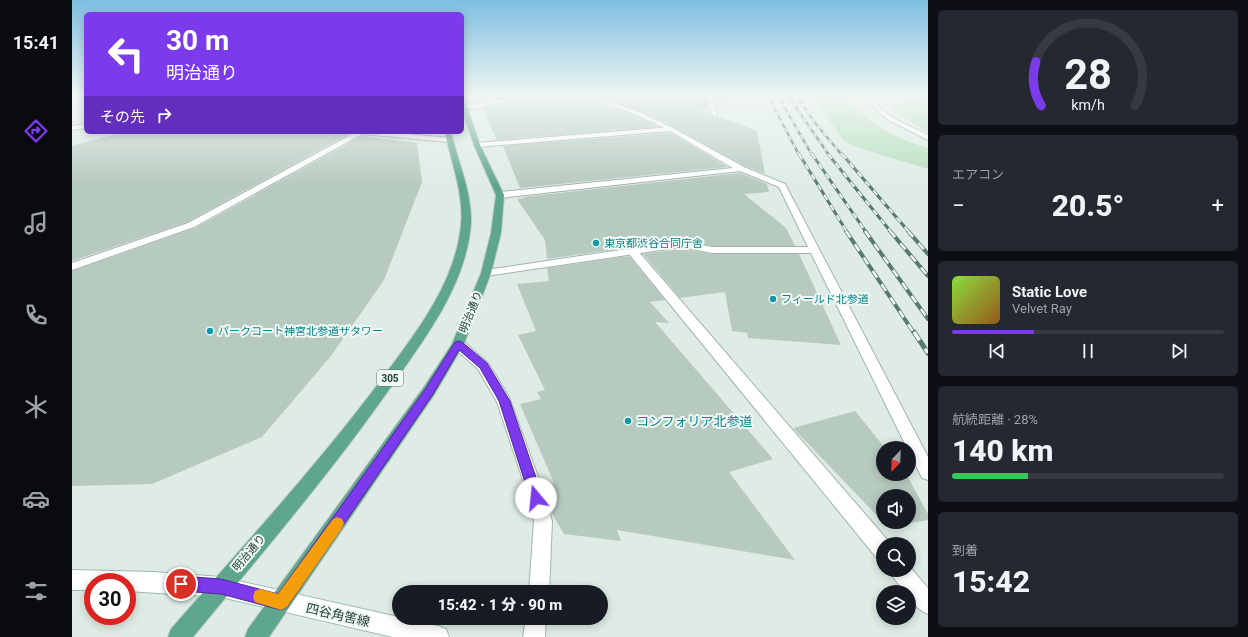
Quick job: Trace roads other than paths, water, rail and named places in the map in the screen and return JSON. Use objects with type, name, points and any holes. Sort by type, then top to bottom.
[{"type":"main road","points":[[470,126],[477,145],[500,195]]},
{"type":"main road","name":"明治通り","points":[[179,637],[330,456],[375,399],[438,306],[454,272],[466,224],[466,208],[448,136]]},
{"type":"main road","name":"明治通り","points":[[256,637],[430,391],[458,344],[486,273],[496,234],[500,195]]},
{"type":"street","points":[[72,128],[84,126]]},
{"type":"street","points":[[666,126],[741,169],[782,186],[928,473]]},
{"type":"street","points":[[904,126],[928,138]]},
{"type":"street","points":[[477,145],[671,128]]},
{"type":"street","points":[[72,267],[191,225],[358,134]]},
{"type":"street","points":[[405,134],[448,136]]},
{"type":"street","points":[[500,195],[741,169]]},
{"type":"street","points":[[486,273],[681,244],[712,250],[815,250]]},
{"type":"street","points":[[633,252],[876,542]]},
{"type":"street","points":[[458,344],[483,366],[504,401],[529,474],[543,522],[539,585]]},
{"type":"street","points":[[906,577],[928,604]]},
{"type":"street","name":"四谷角筈線","points":[[72,580],[154,582],[221,587],[438,637]]},
{"type":"street","points":[[534,637],[535,625]]},
{"type":"railway","points":[[784,126],[799,155]]},
{"type":"railway","points":[[795,126],[812,155]]},
{"type":"railway","points":[[809,126],[829,155]]},
{"type":"railway","points":[[817,126],[842,155]]},
{"type":"railway","points":[[799,154],[847,232]]},
{"type":"railway","points":[[812,154],[866,232]]},
{"type":"railway","points":[[828,154],[891,232]]},
{"type":"railway","points":[[842,154],[909,232]]},
{"type":"railway","points":[[846,231],[914,333]]},
{"type":"railway","points":[[865,231],[928,319]]},
{"type":"railway","points":[[890,231],[928,276]]},
{"type":"railway","points":[[908,231],[928,254]]},
{"type":"railway","points":[[914,332],[928,353]]},
{"type":"place","name":"東京都渋谷合同庁舎","points":[[596,243]]},
{"type":"place","name":"フィールド北参道","points":[[773,299]]},
{"type":"place","name":"パークコート神宮北参道ザタワー","points":[[210,331]]},
{"type":"place","name":"コンフォリア北参道","points":[[628,421]]}]
